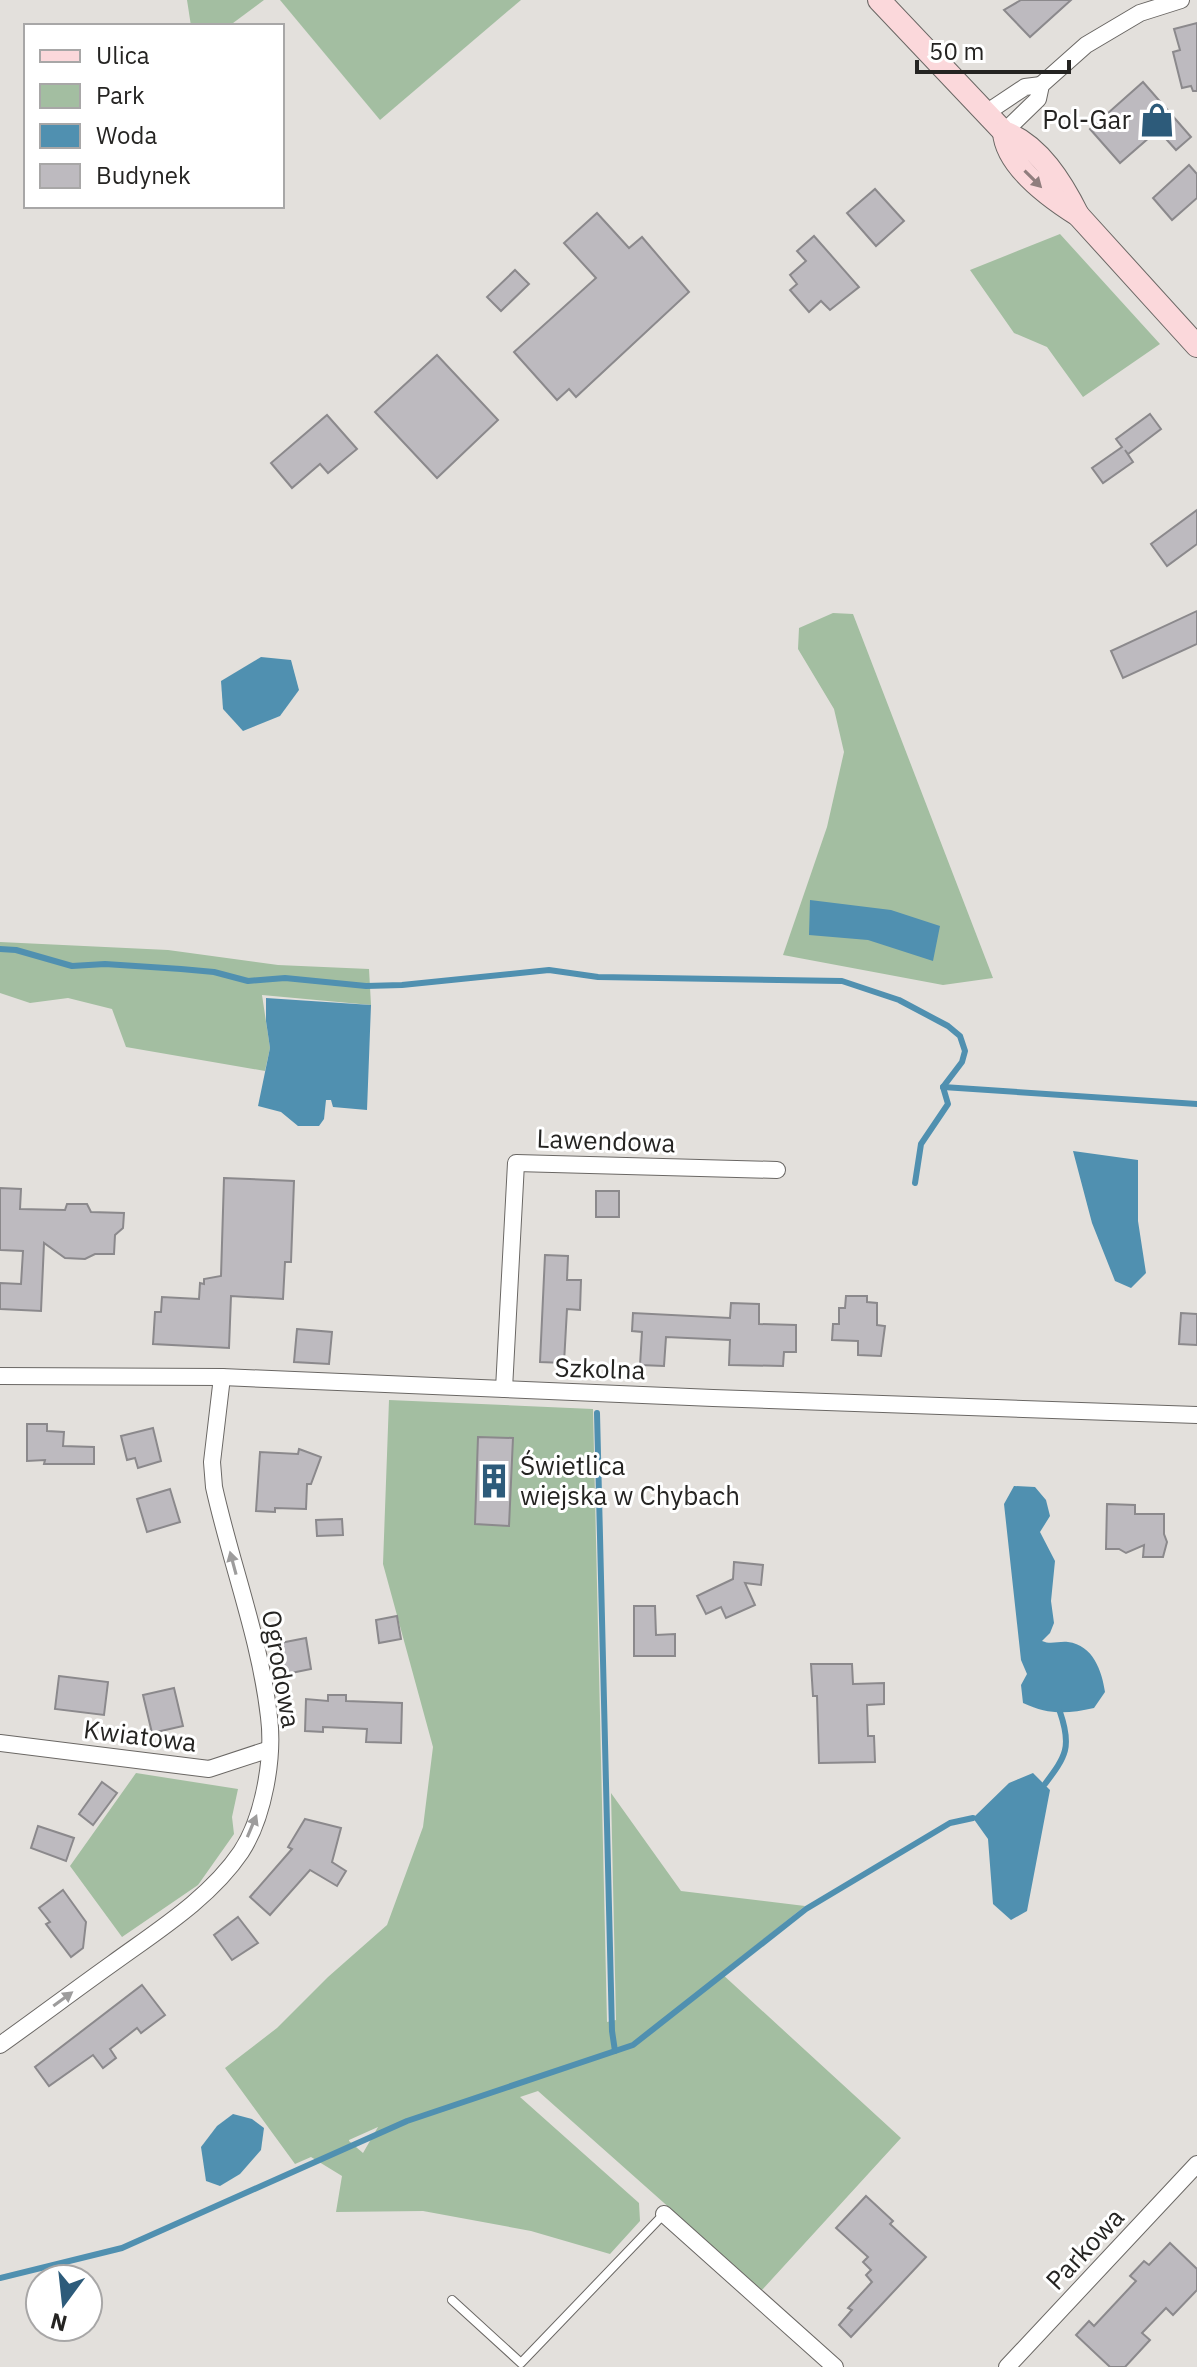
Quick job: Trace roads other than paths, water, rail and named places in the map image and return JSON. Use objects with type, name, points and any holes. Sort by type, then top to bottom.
[{"type":"street","points":[[879,0],[1004,132],[1025,142],[1053,173],[1078,215],[1197,346]]},
{"type":"street","points":[[986,113],[1025,87],[1041,85],[1094,40],[1140,13],[1181,0]]},
{"type":"street","points":[[1004,132],[1038,99],[1041,85]]},
{"type":"street","name":"Lawendowa","points":[[504,1389],[516,1163],[777,1170]]},
{"type":"street","name":"Szkolna","points":[[0,1376],[222,1377],[1197,1415]]},
{"type":"street","name":"Ogrodowa","points":[[0,2045],[140,1943],[217,1881],[242,1851],[256,1820],[265,1789],[270,1749],[265,1688],[214,1487],[212,1462],[222,1377]]},
{"type":"street","name":"Kwiatowa","points":[[0,1743],[209,1769],[270,1749]]},
{"type":"street","name":"Parkowa","points":[[1007,2367],[1197,2164]]},
{"type":"street","points":[[664,2214],[835,2367]]},
{"type":"lane","points":[[452,2300],[521,2363],[664,2214]]},
{"type":"water","points":[[261,657],[291,660],[299,690],[280,716],[243,731],[223,709],[221,681]]},
{"type":"water","points":[[810,900],[891,910],[940,926],[933,961],[868,940],[809,935]]},
{"type":"water","points":[[266,998],[371,1005],[367,1110],[333,1107],[331,1100],[326,1100],[324,1119],[319,1126],[298,1126],[281,1112],[258,1106],[270,1048]]},
{"type":"water","points":[[1073,1151],[1138,1160],[1138,1221],[1146,1273],[1131,1288],[1115,1281],[1092,1223]]},
{"type":"water","points":[[1014,1486],[1035,1487],[1046,1500],[1050,1516],[1040,1532],[1055,1561],[1051,1601],[1054,1623],[1042,1641],[1077,1644],[1095,1660],[1105,1692],[1094,1708],[1058,1712],[1023,1703],[1021,1685],[1027,1674],[1021,1660],[1004,1504]]},
{"type":"water","points":[[1033,1773],[1050,1790],[1027,1911],[1011,1920],[993,1904],[988,1839],[973,1818],[1009,1783]]},
{"type":"water","points":[[233,2114],[252,2119],[264,2128],[261,2150],[240,2174],[220,2186],[206,2181],[201,2147],[217,2126]]},
{"type":"waterway","points":[[0,949],[16,950],[72,966],[105,964],[181,969],[214,972],[248,981],[285,978],[366,986],[549,970],[598,977],[842,981],[899,1000],[948,1026],[960,1036],[965,1051],[962,1062],[943,1087],[948,1104],[921,1144],[915,1183]]},
{"type":"waterway","points":[[943,1087],[1197,1104]]},
{"type":"waterway","points":[[597,1413],[612,2031],[615,2051]]},
{"type":"waterway","points":[[1045,1784],[1065,1751],[1066,1734],[1060,1712]]},
{"type":"waterway","points":[[0,2278],[122,2248],[407,2121],[633,2045],[806,1909],[950,1823],[973,1818]]},
{"type":"place","name":"Pol-Gar","points":[[1157,120]]},
{"type":"place","name":"Świetlica wiejska w Chybach","points":[[494,1481]]}]
